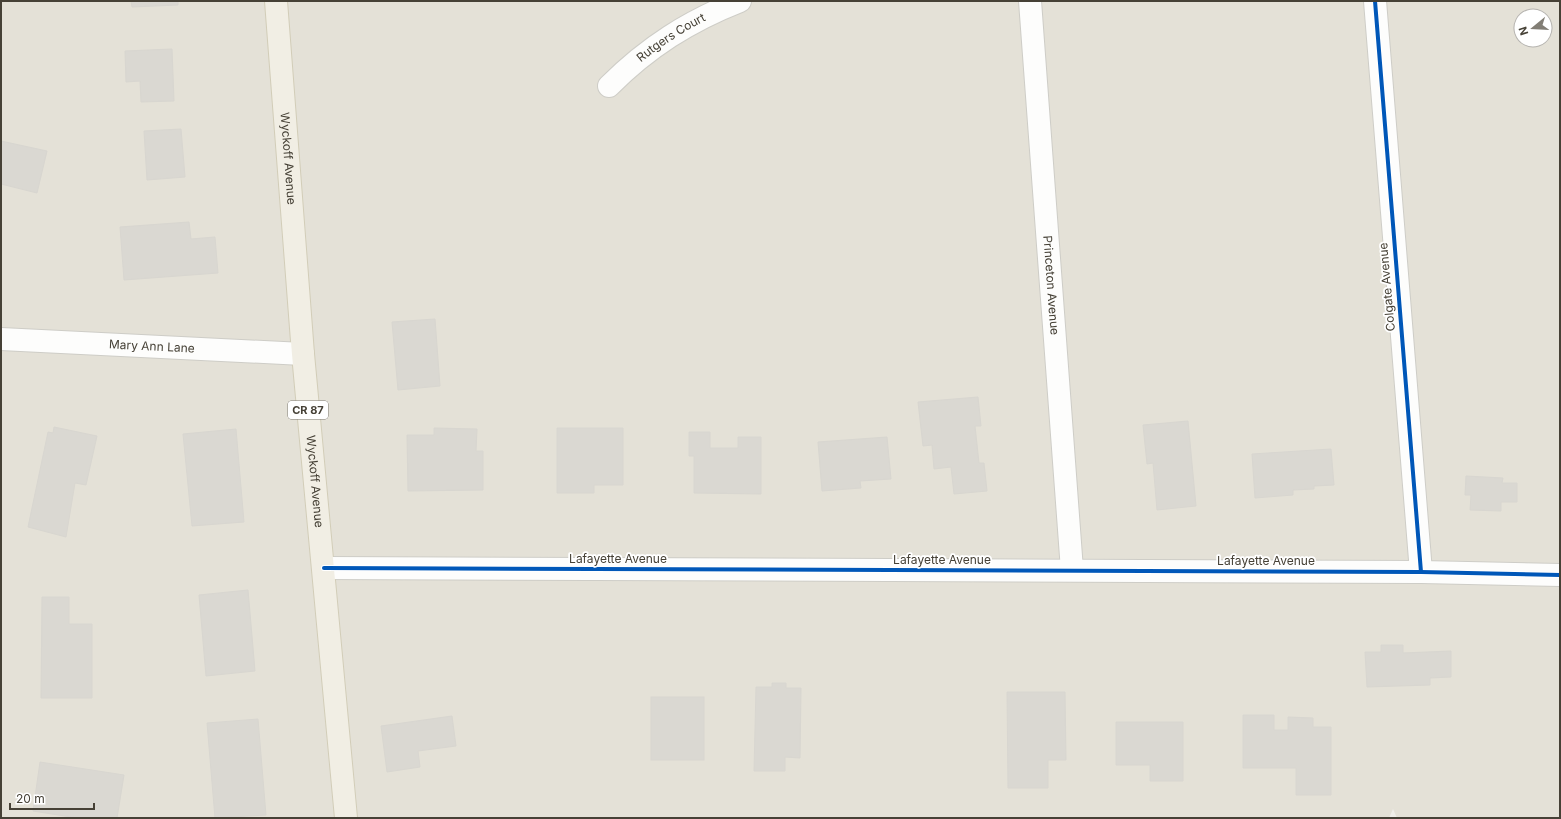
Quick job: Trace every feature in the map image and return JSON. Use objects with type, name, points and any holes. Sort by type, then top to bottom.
[{"type":"main road","name":"Wyckoff Avenue","points":[[276,1],[303,354],[346,818]]},
{"type":"street","name":"Rutgers Court","points":[[609,86],[628,68],[671,35],[712,12],[740,1]]},
{"type":"street","name":"Princeton Avenue","points":[[1030,1],[1072,570]]},
{"type":"street","name":"Colgate Avenue","points":[[1374,1],[1421,572]]},
{"type":"street","name":"Mary Ann Lane","points":[[1,340],[303,354]]},
{"type":"street","name":"Lafayette Avenue","points":[[324,568],[1072,570],[1421,572],[1560,575]]},
{"type":"shaded area","points":[[1,1],[1560,1],[1560,818],[1397,818],[1393,809],[1389,818],[1,818]]},
{"type":"building","points":[[131,1],[178,1],[178,5],[132,7]]},
{"type":"building","points":[[172,49],[174,101],[141,102],[140,81],[126,82],[125,51]]},
{"type":"building","points":[[181,129],[185,177],[147,180],[144,131]]},
{"type":"building","points":[[1,141],[47,151],[37,193],[1,184]]},
{"type":"building","points":[[189,222],[191,239],[215,237],[218,273],[124,280],[120,227]]},
{"type":"building","points":[[435,319],[440,386],[398,390],[392,322]]},
{"type":"building","points":[[978,397],[981,426],[975,426],[979,463],[984,463],[987,491],[954,494],[951,467],[934,469],[932,445],[923,446],[918,402]]},
{"type":"building","points":[[1188,421],[1196,506],[1157,510],[1153,463],[1147,464],[1143,425]]},
{"type":"building","points":[[54,427],[97,436],[86,485],[75,483],[66,537],[28,527],[48,432],[53,433]]},
{"type":"building","points":[[434,428],[477,429],[476,451],[483,451],[483,490],[408,491],[407,435],[434,435]]},
{"type":"building","points":[[557,428],[623,428],[623,485],[594,485],[594,493],[557,493]]},
{"type":"building","points":[[236,429],[244,522],[192,526],[183,434]]},
{"type":"building","points":[[689,432],[710,432],[710,448],[738,448],[738,437],[761,437],[761,494],[694,493],[694,456],[689,456]]},
{"type":"building","points":[[887,437],[891,479],[860,481],[861,488],[822,491],[818,442]]},
{"type":"building","points":[[1331,449],[1334,485],[1314,486],[1314,489],[1293,490],[1293,495],[1255,498],[1252,454]]},
{"type":"building","points":[[1466,476],[1503,478],[1502,483],[1517,483],[1517,502],[1501,502],[1501,511],[1470,510],[1471,495],[1465,495]]},
{"type":"building","points":[[248,590],[255,671],[206,676],[199,595]]},
{"type":"building","points":[[42,597],[69,597],[69,624],[92,624],[92,698],[41,698]]},
{"type":"building","points":[[1381,645],[1403,645],[1403,653],[1451,651],[1451,677],[1430,678],[1430,685],[1367,687],[1365,652],[1381,652]]},
{"type":"building","points":[[772,683],[786,683],[786,688],[801,688],[800,758],[785,757],[785,771],[754,771],[756,687],[772,687]]},
{"type":"building","points":[[1007,692],[1065,692],[1066,760],[1048,760],[1048,788],[1008,788]]},
{"type":"building","points":[[651,697],[704,697],[704,760],[651,760]]},
{"type":"building","points":[[1243,715],[1274,715],[1274,730],[1288,730],[1288,717],[1313,718],[1313,727],[1331,727],[1331,795],[1296,795],[1296,768],[1243,768]]},
{"type":"building","points":[[452,716],[456,746],[418,751],[420,767],[387,772],[381,726]]},
{"type":"building","points":[[258,719],[266,815],[215,818],[207,723]]},
{"type":"building","points":[[1116,722],[1183,722],[1183,781],[1150,781],[1150,765],[1116,765]]},
{"type":"building","points":[[40,762],[124,775],[117,818],[77,818],[33,811]]},
{"type":"cycle path","points":[[1375,1],[1421,572]]},
{"type":"cycle path","points":[[324,568],[1421,572],[1560,575]]}]
